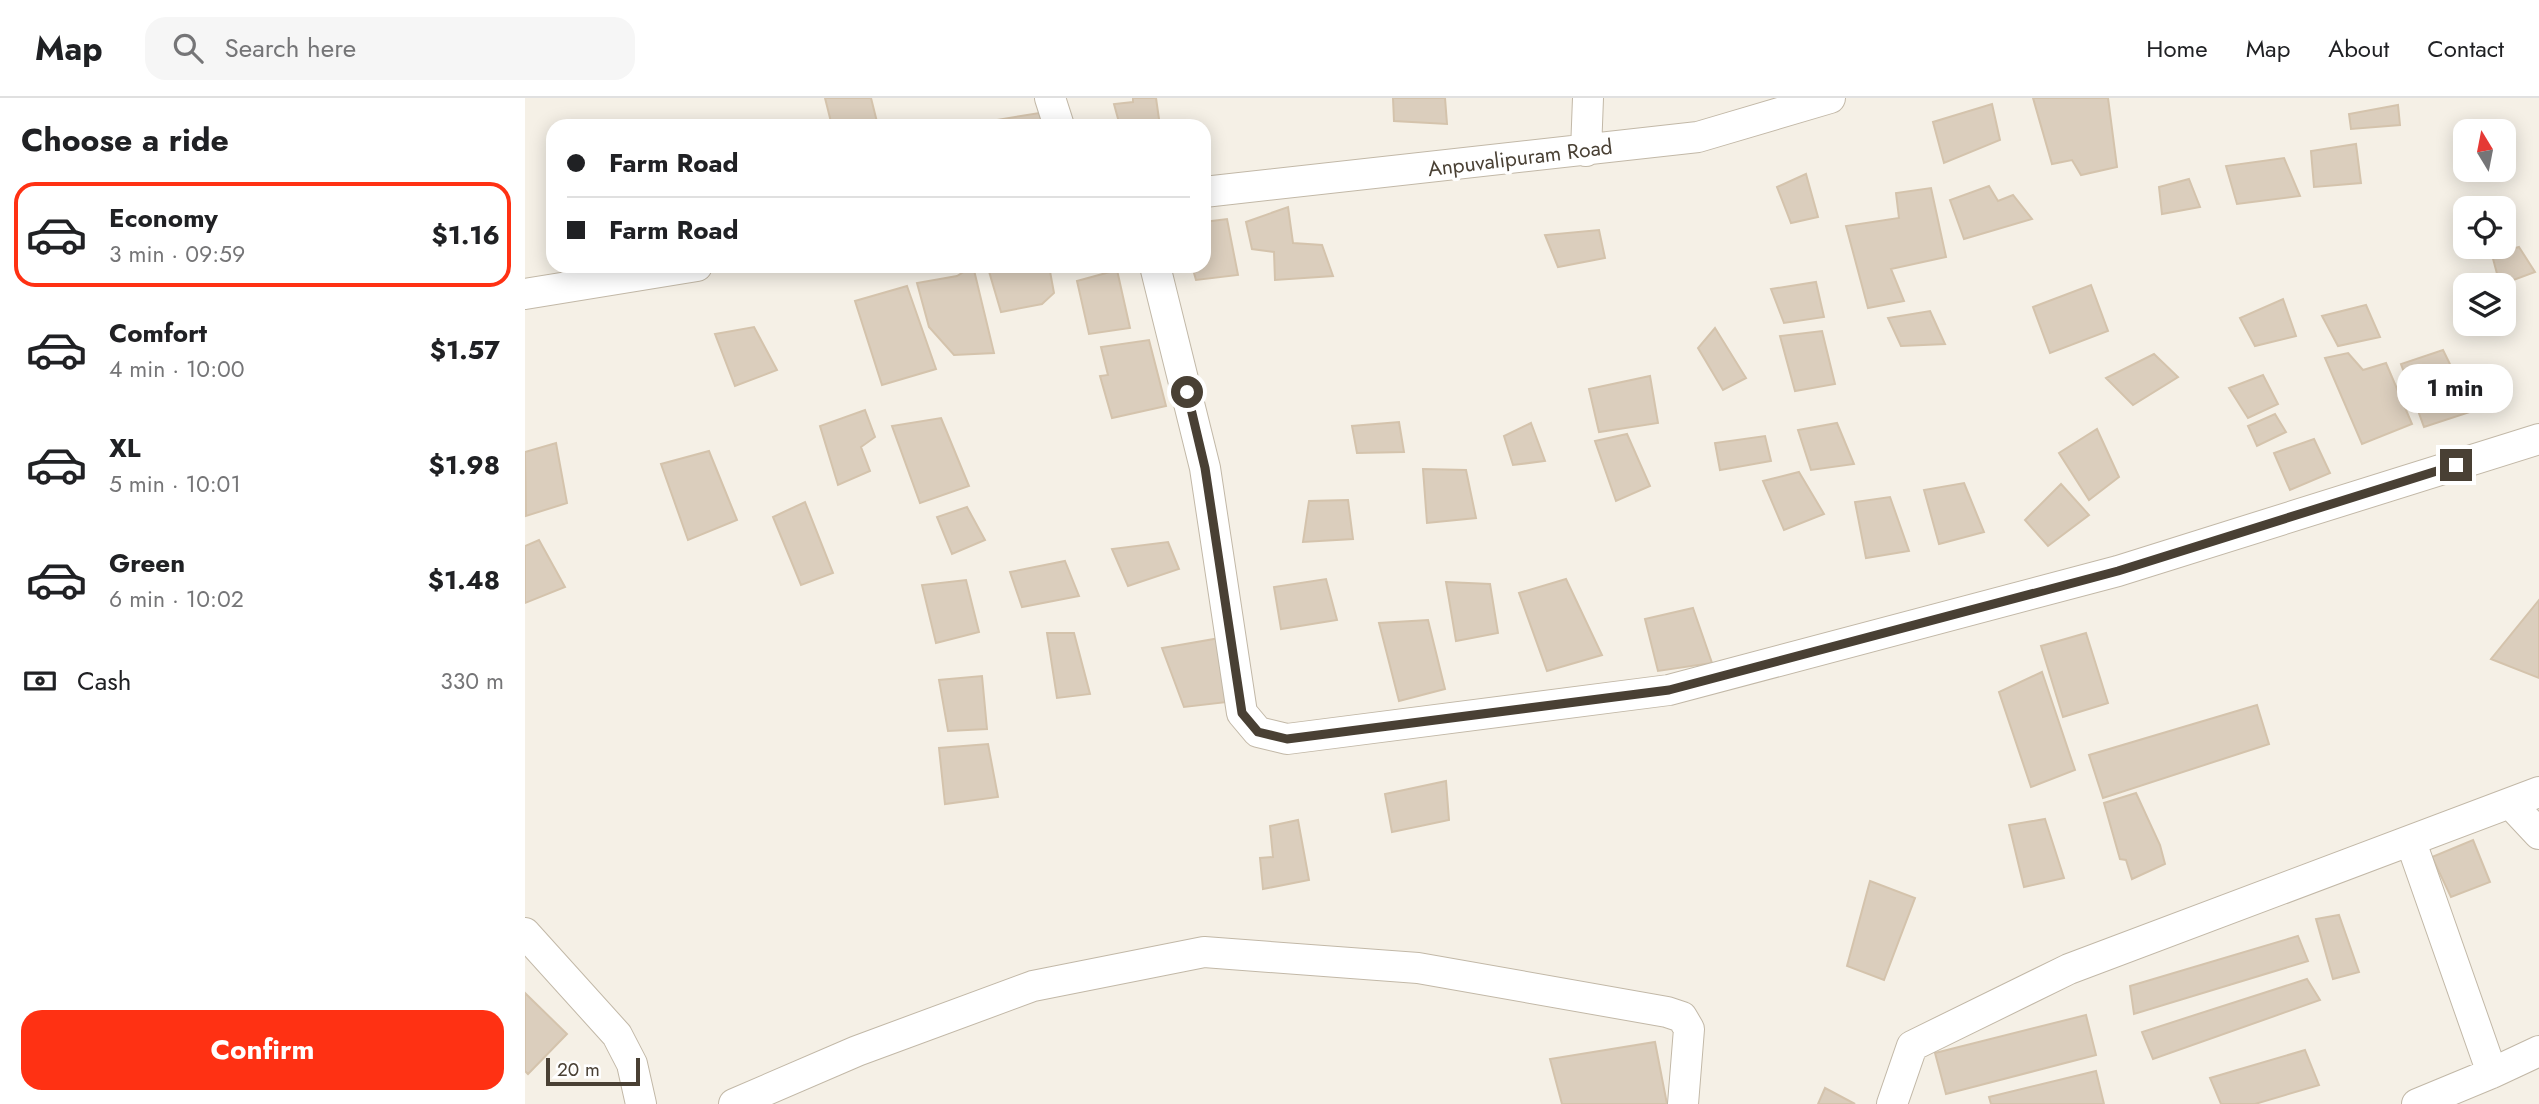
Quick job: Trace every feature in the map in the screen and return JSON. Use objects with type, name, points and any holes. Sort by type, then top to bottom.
[{"type":"street","points":[[1050,98],[1057,119]]},
{"type":"street","points":[[1586,150],[1588,98]]},
{"type":"street","name":"Anpuvalipuram Road","points":[[1211,191],[1698,137],[1830,98]]},
{"type":"street","points":[[525,294],[654,273]]},
{"type":"street","points":[[1157,273],[1205,468],[1242,713],[1258,732],[1287,739],[1669,690],[2118,571],[2539,439]]},
{"type":"street","points":[[1892,1104],[1912,1046],[2069,969],[2539,792]]},
{"type":"street","points":[[2510,803],[2539,834]]},
{"type":"street","points":[[2411,842],[2492,1073]]},
{"type":"street","points":[[525,933],[617,1035],[632,1064],[641,1104]]},
{"type":"street","points":[[734,1104],[857,1051],[1033,986],[1205,953],[1418,968],[1667,1012],[1682,1017],[1689,1029],[1683,1104]]},
{"type":"street","points":[[2417,1104],[2539,1051]]},
{"type":"building","points":[[825,98],[871,98],[876,119],[830,119]]},
{"type":"building","points":[[1133,98],[1156,98],[1159,119],[1118,119],[1114,104],[1133,102]]},
{"type":"building","points":[[1393,98],[1445,98],[1447,124],[1394,121]]},
{"type":"building","points":[[2033,98],[2108,98],[2117,167],[2081,175],[2072,160],[2052,164]]},
{"type":"building","points":[[1992,104],[2000,140],[1944,163],[1933,122]]},
{"type":"building","points":[[2398,105],[2400,125],[2351,129],[2349,114]]},
{"type":"building","points":[[1039,113],[1041,119],[1003,119]]},
{"type":"building","points":[[2356,144],[2361,183],[2314,187],[2311,151]]},
{"type":"building","points":[[2284,158],[2300,196],[2237,204],[2226,166]]},
{"type":"building","points":[[1806,174],[1818,217],[1791,223],[1777,187]]},
{"type":"building","points":[[2189,179],[2200,207],[2162,214],[2159,187]]},
{"type":"building","points":[[1989,186],[1998,201],[2013,195],[2032,219],[1964,239],[1950,200]]},
{"type":"building","points":[[1931,188],[1946,257],[1891,269],[1904,301],[1868,308],[1846,226],[1899,218],[1896,193]]},
{"type":"building","points":[[1288,207],[1293,243],[1322,245],[1333,276],[1275,280],[1274,252],[1252,249],[1246,222]]},
{"type":"building","points":[[1227,219],[1238,275],[1196,280],[1194,273],[1211,273],[1211,221]]},
{"type":"building","points":[[1599,230],[1605,258],[1558,267],[1545,235]]},
{"type":"building","points":[[2519,247],[2535,272],[2516,279],[2516,273],[2497,273],[2493,259],[2516,259],[2516,248]]},
{"type":"building","points":[[962,273],[975,273],[994,353],[954,355],[929,327],[917,283]]},
{"type":"building","points":[[989,273],[1050,273],[1054,293],[1042,304],[1001,312]]},
{"type":"building","points":[[1106,273],[1118,273],[1130,328],[1089,334],[1077,281]]},
{"type":"building","points":[[1816,282],[1824,317],[1784,323],[1771,289]]},
{"type":"building","points":[[2091,285],[2108,331],[2050,353],[2033,307]]},
{"type":"building","points":[[907,286],[936,369],[882,385],[855,301]]},
{"type":"building","points":[[2283,299],[2296,336],[2255,346],[2240,318]]},
{"type":"building","points":[[2366,305],[2380,337],[2338,346],[2322,316]]},
{"type":"building","points":[[1930,311],[1945,344],[1901,346],[1888,318]]},
{"type":"building","points":[[754,327],[777,370],[735,386],[715,334]]},
{"type":"building","points":[[1715,328],[1746,378],[1723,390],[1698,348]]},
{"type":"building","points":[[1822,331],[1835,384],[1795,391],[1780,336]]},
{"type":"building","points":[[1149,340],[1166,406],[1112,418],[1100,376],[1108,375],[1101,347]]},
{"type":"building","points":[[2443,350],[2473,411],[2424,427],[2401,364]]},
{"type":"building","points":[[2348,353],[2363,370],[2386,363],[2412,424],[2362,444],[2325,358]]},
{"type":"building","points":[[2154,354],[2178,377],[2133,405],[2106,378]]},
{"type":"building","points":[[2263,375],[2278,404],[2248,418],[2229,388]]},
{"type":"building","points":[[1650,376],[1658,423],[1599,432],[1589,389]]},
{"type":"building","points":[[865,410],[875,437],[861,447],[870,471],[838,485],[820,426]]},
{"type":"building","points":[[2275,414],[2286,432],[2257,446],[2248,426]]},
{"type":"building","points":[[941,418],[969,486],[920,503],[892,426]]},
{"type":"building","points":[[1399,422],[1404,452],[1357,453],[1352,426]]},
{"type":"building","points":[[1531,423],[1545,461],[1513,465],[1504,436]]},
{"type":"building","points":[[1837,423],[1854,464],[1811,470],[1798,430]]},
{"type":"building","points":[[2097,429],[2119,477],[2089,500],[2059,453]]},
{"type":"building","points":[[1627,434],[1650,486],[1616,501],[1595,441]]},
{"type":"building","points":[[1765,436],[1771,461],[1720,470],[1715,443]]},
{"type":"building","points":[[2314,439],[2330,473],[2290,490],[2274,453]]},
{"type":"building","points":[[556,443],[567,503],[526,516],[525,452]]},
{"type":"building","points":[[709,451],[737,520],[688,540],[661,464]]},
{"type":"building","points":[[1423,469],[1466,470],[1476,518],[1427,523]]},
{"type":"building","points":[[1799,472],[1824,514],[1784,530],[1763,481]]},
{"type":"building","points":[[1964,483],[1984,532],[1939,544],[1924,490]]},
{"type":"building","points":[[2061,484],[2089,515],[2048,546],[2025,520]]},
{"type":"building","points":[[1890,497],[1909,551],[1866,558],[1855,502]]},
{"type":"building","points":[[1348,500],[1353,539],[1303,542],[1309,501]]},
{"type":"building","points":[[805,502],[833,573],[801,585],[773,517]]},
{"type":"building","points":[[967,507],[985,540],[952,554],[937,517]]},
{"type":"building","points":[[539,540],[565,587],[525,603],[525,546]]},
{"type":"building","points":[[1168,542],[1179,569],[1128,586],[1112,549]]},
{"type":"building","points":[[1065,561],[1079,596],[1022,607],[1010,572]]},
{"type":"building","points":[[1326,579],[1337,620],[1281,629],[1274,587]]},
{"type":"building","points":[[1566,579],[1602,655],[1547,671],[1519,593]]},
{"type":"building","points":[[966,580],[979,632],[936,643],[922,585]]},
{"type":"building","points":[[1446,582],[1490,584],[1498,633],[1456,641]]},
{"type":"building","points":[[2539,600],[2539,678],[2491,659]]},
{"type":"building","points":[[1693,608],[1712,663],[1658,671],[1645,619]]},
{"type":"building","points":[[1428,620],[1445,689],[1399,701],[1379,623]]},
{"type":"building","points":[[1047,633],[1074,633],[1090,694],[1057,698]]},
{"type":"building","points":[[2086,633],[2108,703],[2063,717],[2041,646]]},
{"type":"building","points":[[1220,638],[1236,701],[1184,707],[1162,648]]},
{"type":"building","points":[[2042,672],[2075,770],[2031,787],[1999,692]]},
{"type":"building","points":[[982,676],[987,729],[948,731],[939,680]]},
{"type":"building","points":[[2257,705],[2269,744],[2103,798],[2089,755]]},
{"type":"building","points":[[988,744],[998,797],[945,804],[939,748]]},
{"type":"building","points":[[1446,781],[1449,820],[1392,832],[1385,794]]},
{"type":"building","points":[[2136,793],[2160,845],[2165,864],[2132,879],[2126,860],[2120,859],[2104,803]]},
{"type":"building","points":[[2045,819],[2064,878],[2024,887],[2009,825]]},
{"type":"building","points":[[1298,820],[1309,880],[1263,889],[1260,858],[1273,857],[1270,826]]},
{"type":"building","points":[[2473,840],[2490,882],[2451,897],[2432,857]]},
{"type":"building","points":[[1870,881],[1915,898],[1884,980],[1847,966]]},
{"type":"building","points":[[2339,915],[2359,972],[2333,979],[2316,919]]},
{"type":"building","points":[[2298,936],[2308,961],[2134,1014],[2130,986]]},
{"type":"building","points":[[2307,979],[2320,1000],[2153,1059],[2142,1032]]},
{"type":"building","points":[[525,993],[567,1034],[528,1074],[525,1071]]},
{"type":"building","points":[[2086,1015],[2096,1055],[1946,1094],[1935,1053]]},
{"type":"building","points":[[1655,1042],[1667,1104],[1562,1104],[1550,1059]]},
{"type":"building","points":[[2305,1050],[2319,1085],[2255,1104],[2221,1104],[2210,1078]]},
{"type":"building","points":[[2096,1071],[2104,1104],[1991,1104],[1989,1097]]},
{"type":"building","points":[[1825,1088],[1855,1104],[1818,1104]]},
{"type":"route","points":[[1187,392],[1205,468],[1242,713],[1258,732],[1287,739],[1669,690],[2118,571],[2456,465]]}]
